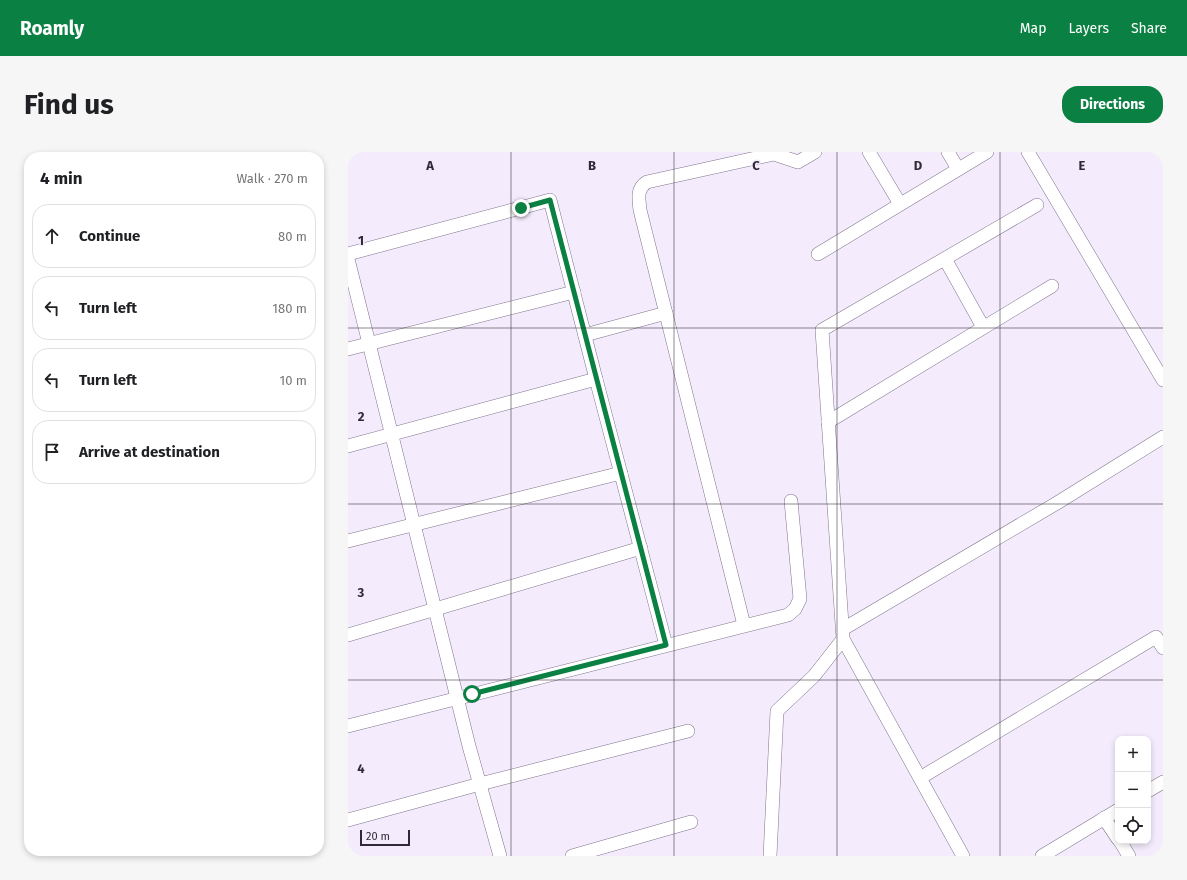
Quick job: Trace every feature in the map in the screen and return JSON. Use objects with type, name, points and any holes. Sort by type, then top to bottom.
[{"type":"street","points":[[744,625],[640,210],[638,193],[641,186],[646,182],[774,154],[798,162],[815,152]]},
{"type":"street","points":[[869,152],[900,204]]},
{"type":"street","points":[[948,152],[958,169]]},
{"type":"street","points":[[818,254],[987,152]]},
{"type":"street","points":[[1028,152],[1163,380]]},
{"type":"street","points":[[348,254],[550,200],[666,645]]},
{"type":"street","points":[[963,856],[843,634],[822,330],[1037,205]]},
{"type":"street","points":[[348,259],[457,697],[500,856]]},
{"type":"street","points":[[944,259],[983,327]]},
{"type":"street","points":[[828,422],[1052,286]]},
{"type":"street","points":[[348,349],[574,292]]},
{"type":"street","points":[[585,335],[666,313]]},
{"type":"street","points":[[348,446],[596,379]]},
{"type":"street","points":[[770,856],[777,711],[814,676],[843,634],[1163,437]]},
{"type":"street","points":[[348,541],[621,473]]},
{"type":"street","points":[[348,726],[457,697],[788,615],[795,610],[800,599],[791,501]]},
{"type":"street","points":[[348,635],[641,548]]},
{"type":"street","points":[[920,778],[1156,637],[1163,648]]},
{"type":"street","points":[[348,820],[480,784],[688,731]]},
{"type":"street","points":[[1151,789],[1163,782]]},
{"type":"street","points":[[1042,856],[1115,812]]},
{"type":"street","points":[[1104,818],[1115,834]]},
{"type":"street","points":[[572,856],[691,822]]},
{"type":"street","points":[[1122,844],[1129,856]]},
{"type":"route","points":[[472,694],[666,645],[550,200],[521,208]]}]
